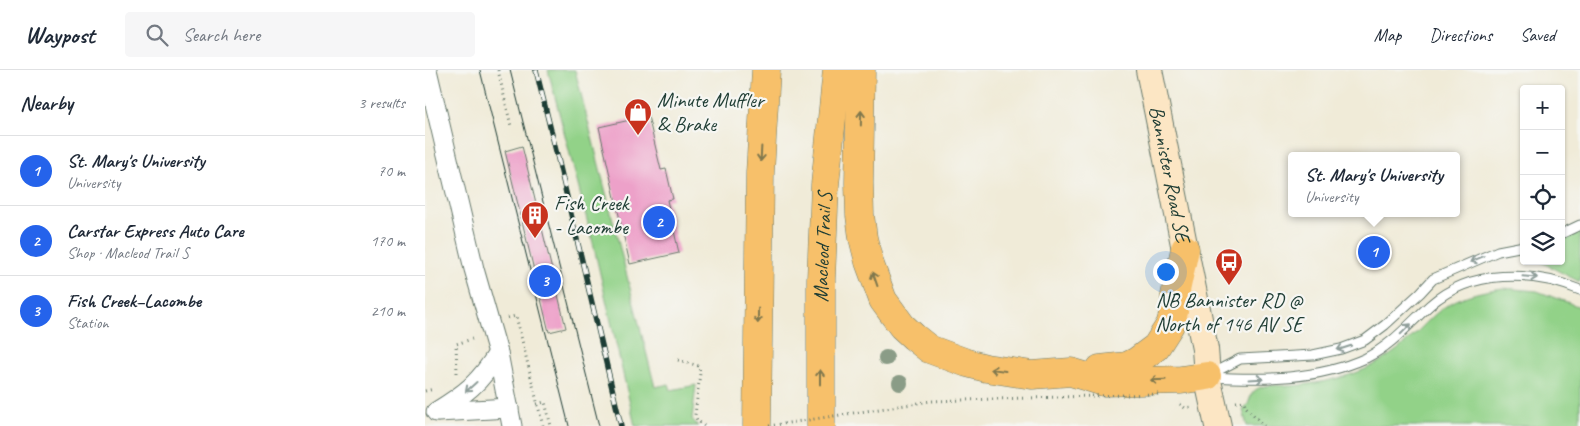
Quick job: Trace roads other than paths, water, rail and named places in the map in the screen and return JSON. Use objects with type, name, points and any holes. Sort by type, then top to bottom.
[{"type":"highway","points":[[757,426],[760,173],[766,70]]},
{"type":"highway","name":"Macleod Trail S","points":[[821,426],[821,278],[825,185],[837,70]]},
{"type":"highway","points":[[861,70],[859,183],[863,238],[869,262],[883,300],[902,326],[929,349],[986,368],[1032,375],[1127,366],[1156,347],[1170,324],[1185,249]]},
{"type":"highway","points":[[1071,372],[1104,382],[1181,380],[1207,376]]},
{"type":"street","points":[[427,70],[474,269],[498,353],[511,417],[430,412]]},
{"type":"street","name":"Bannister Road SE","points":[[1149,70],[1205,349],[1207,376],[1218,426]]},
{"type":"street","points":[[430,412],[455,401],[473,386],[487,371],[498,353]]},
{"type":"lane","points":[[1565,232],[1580,225]]},
{"type":"lane","points":[[1207,376],[1240,359],[1313,355],[1341,350],[1365,340],[1392,318],[1433,279],[1498,251],[1520,247]]},
{"type":"lane","points":[[1207,376],[1250,380],[1317,373],[1364,359],[1399,337],[1431,304],[1455,289],[1465,284],[1498,276],[1541,278],[1560,282],[1580,290]]},
{"type":"tram line","points":[[480,70],[569,426]]},
{"type":"tram line","points":[[510,70],[599,426]]},
{"type":"railway","points":[[536,70],[621,426]]},
{"type":"place","name":"Minute Muffler & Brake","points":[[638,136]]},
{"type":"place","name":"Carstar Express Auto Care","points":[[659,222]]},
{"type":"place","name":"Fish Creek - Lacombe","points":[[535,239]]},
{"type":"place","name":"St. Mary's University","points":[[1374,252]]},
{"type":"place","name":"Fish Creek–Lacombe","points":[[545,281]]},
{"type":"place","name":"NB Bannister RD @ North of 146 AV SE","points":[[1229,286]]}]
